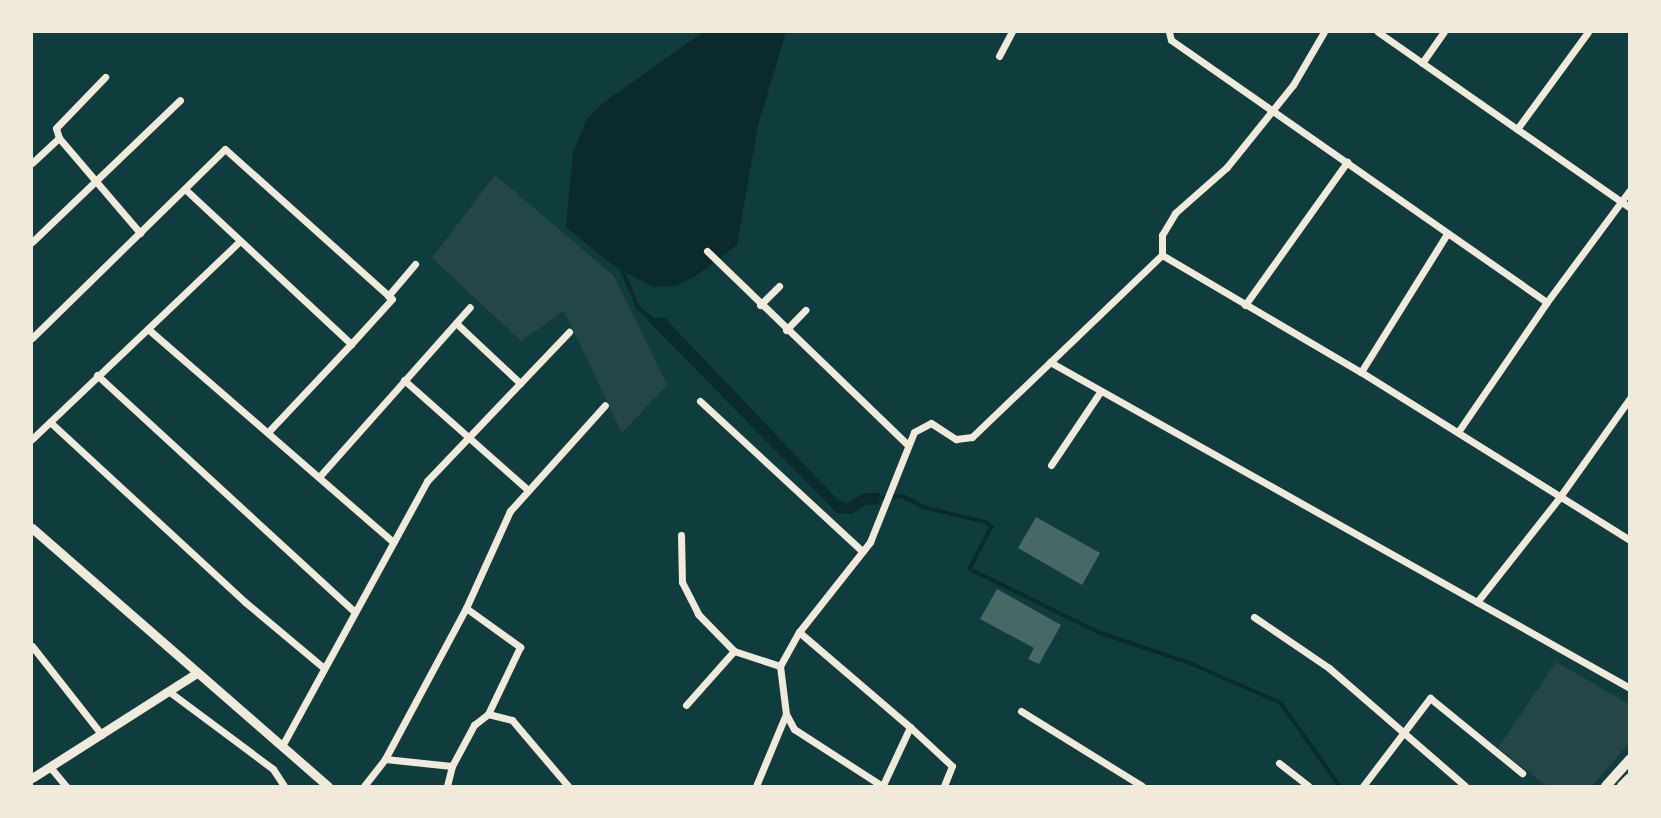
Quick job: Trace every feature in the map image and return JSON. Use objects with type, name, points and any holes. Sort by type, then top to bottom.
[{"type":"main road","points":[[1606,786],[1629,759]]},
{"type":"main road","points":[[1622,786],[1629,778]]},
{"type":"street","points":[[999,56],[1012,32]]},
{"type":"street","points":[[1168,32],[1171,40],[1270,111],[1548,302]]},
{"type":"street","points":[[910,727],[883,785],[794,729],[786,714],[780,666],[799,632],[862,551],[887,498],[907,444],[918,427],[931,423],[956,439],[972,437],[1162,255],[1162,234],[1175,213],[1227,167],[1293,85],[1324,32]]},
{"type":"street","points":[[1378,32],[1629,208]]},
{"type":"street","points":[[1422,62],[1444,32]]},
{"type":"street","points":[[1517,129],[1588,32]]},
{"type":"street","points":[[105,77],[56,128],[59,138],[139,233]]},
{"type":"street","points":[[32,242],[180,100]]},
{"type":"street","points":[[32,163],[59,138]]},
{"type":"street","points":[[32,338],[225,149],[392,299],[268,432]]},
{"type":"street","points":[[1245,305],[1347,162]]},
{"type":"street","points":[[186,190],[351,344]]},
{"type":"street","points":[[1458,432],[1629,190]]},
{"type":"street","points":[[1361,372],[1447,234]]},
{"type":"street","points":[[32,439],[240,241]]},
{"type":"street","points":[[707,251],[907,444]]},
{"type":"street","points":[[1162,255],[1361,372],[1629,540]]},
{"type":"street","points":[[388,296],[415,264]]},
{"type":"street","points":[[760,305],[779,286]]},
{"type":"street","points":[[319,477],[470,307]]},
{"type":"street","points":[[786,330],[805,310]]},
{"type":"street","points":[[456,323],[520,383]]},
{"type":"street","points":[[148,329],[393,542]]},
{"type":"street","points":[[282,746],[427,481],[569,332]]},
{"type":"street","points":[[1050,362],[1629,688]]},
{"type":"street","points":[[97,375],[355,612]]},
{"type":"street","points":[[404,380],[528,491]]},
{"type":"street","points":[[1051,465],[1100,392]]},
{"type":"street","points":[[1476,602],[1559,498],[1629,398]]},
{"type":"street","points":[[700,401],[862,551]]},
{"type":"street","points":[[364,786],[385,759],[466,608],[510,511],[605,405]]},
{"type":"street","points":[[50,422],[245,602],[324,668]]},
{"type":"street","points":[[32,528],[195,674],[328,786]]},
{"type":"street","points":[[681,535],[682,582],[698,614],[734,651],[780,666]]},
{"type":"street","points":[[450,785],[452,766],[474,725],[488,714],[520,647],[466,608]]},
{"type":"street","points":[[1254,617],[1329,668],[1403,735],[1465,786]]},
{"type":"street","points":[[799,632],[952,766],[944,786]]},
{"type":"street","points":[[32,646],[102,735]]},
{"type":"street","points":[[686,705],[734,651]]},
{"type":"street","points":[[32,778],[171,693],[195,674]]},
{"type":"street","points":[[171,693],[273,769],[284,786]]},
{"type":"street","points":[[1363,786],[1430,698],[1522,773]]},
{"type":"street","points":[[1021,711],[1142,786]]},
{"type":"street","points":[[488,714],[512,720],[568,786]]},
{"type":"street","points":[[756,786],[786,714]]},
{"type":"street","points":[[385,759],[452,766]]},
{"type":"street","points":[[1279,763],[1308,786]]},
{"type":"street","points":[[50,767],[66,786]]},
{"type":"shaded area","points":[[703,32],[786,32],[758,125],[737,245],[696,276],[676,286],[653,287],[614,266],[566,227],[573,153],[586,120],[603,103]]},
{"type":"shaded area","points":[[495,175],[614,276],[667,385],[622,433],[564,311],[521,341],[432,258]]},
{"type":"shaded area","points":[[664,317],[837,499],[846,503],[865,493],[880,493],[879,504],[866,505],[852,514],[837,513],[647,320]]},
{"type":"shaded area","points":[[1556,662],[1629,704],[1629,743],[1592,786],[1546,786],[1498,748]]},
{"type":"building","points":[[1036,517],[1100,553],[1082,585],[1018,548]]},
{"type":"building","points":[[997,589],[1061,625],[1039,664],[1028,659],[1034,648],[980,619]]},
{"type":"waterway","points":[[622,269],[639,309],[657,322]]},
{"type":"waterway","points":[[876,498],[903,496],[923,507],[986,522],[992,527],[970,569],[1098,632],[1190,663],[1281,703],[1340,786]]}]
